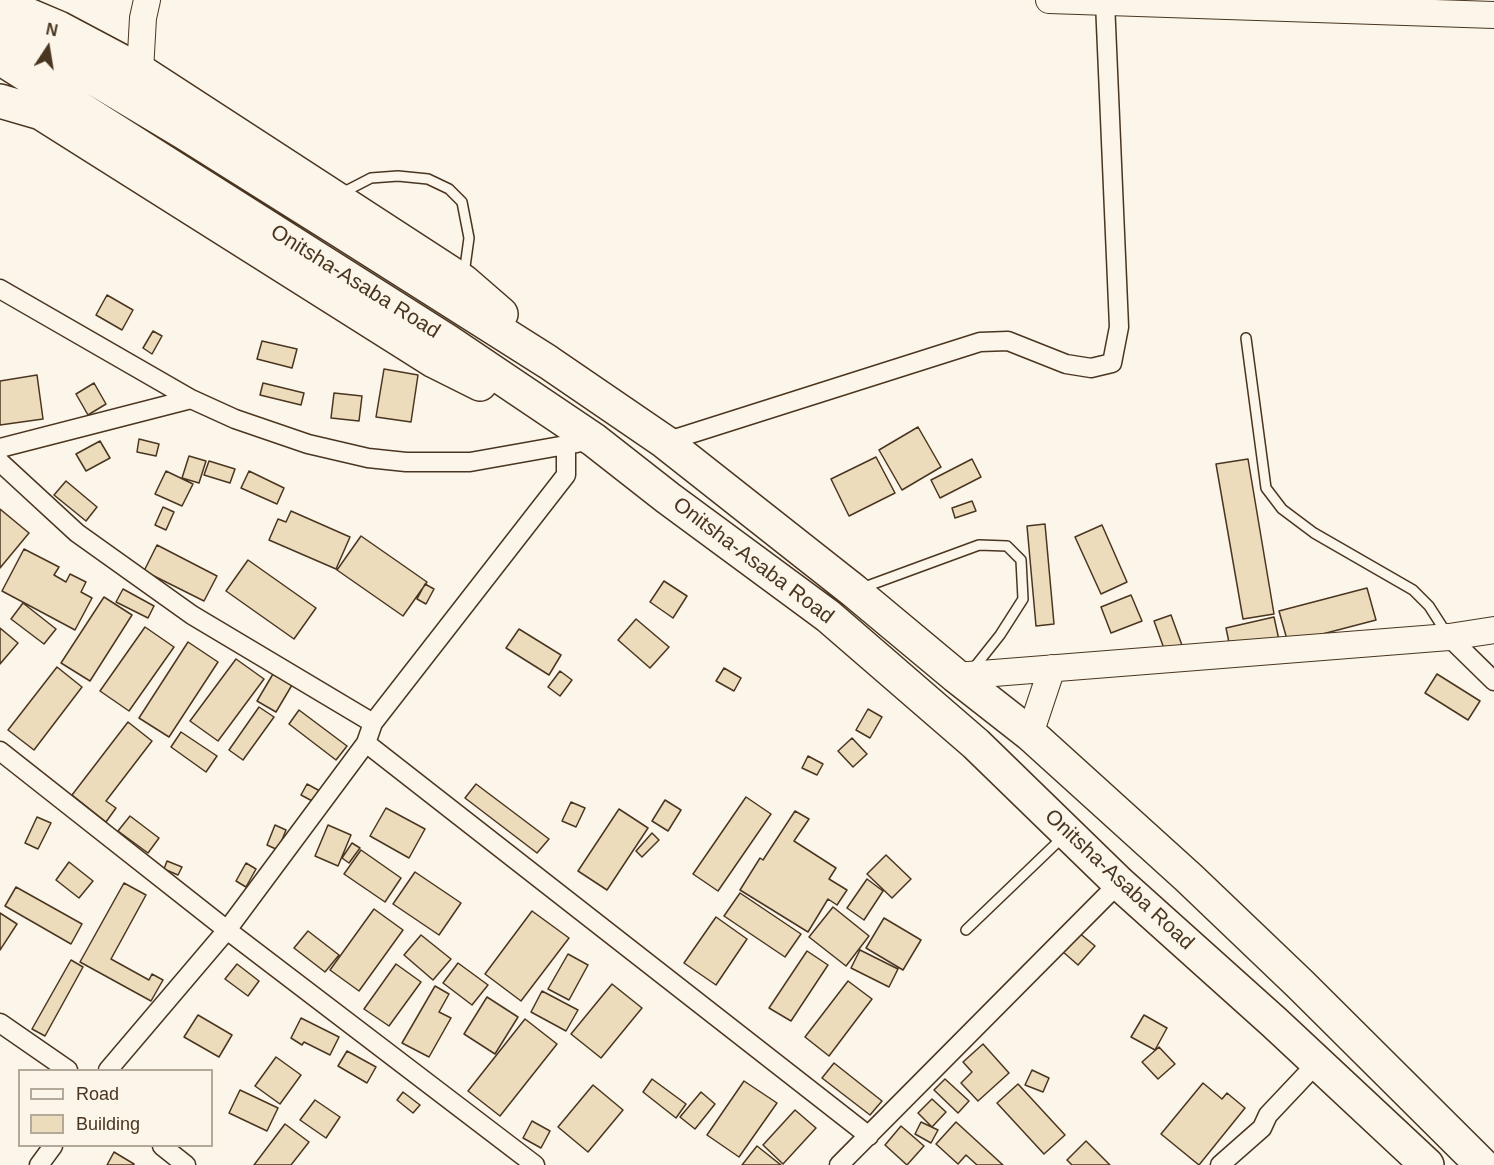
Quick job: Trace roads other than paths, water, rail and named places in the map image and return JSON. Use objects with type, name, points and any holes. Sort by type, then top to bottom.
[{"type":"highway","points":[[0,3],[59,28],[140,71],[334,196],[463,281],[495,308],[548,362]]},
{"type":"highway","points":[[0,22],[204,145],[548,362],[665,442],[963,675],[1030,734],[1189,878],[1482,1165]]},
{"type":"highway","name":"Onitsha-Asaba Road","points":[[0,58],[447,341],[543,406],[580,442],[678,505],[828,616],[976,744],[1119,883],[1318,1062],[1427,1165]]},
{"type":"highway","points":[[0,101],[40,113],[434,361],[514,402],[543,406]]},
{"type":"highway","points":[[1275,1023],[1301,986]]},
{"type":"street","points":[[140,71],[143,18],[147,0]]},
{"type":"street","points":[[1049,0],[1494,15]]},
{"type":"street","points":[[665,442],[980,342],[1008,341],[1066,364],[1091,368],[1112,363],[1119,327],[1105,2]]},
{"type":"street","points":[[0,289],[191,399],[235,419],[308,444],[368,458],[406,462],[470,462],[580,442]]},
{"type":"street","points":[[0,448],[191,399]]},
{"type":"street","points":[[110,1069],[227,930],[366,743],[373,723],[566,475],[580,442]]},
{"type":"street","points":[[0,462],[77,533],[192,615],[373,723]]},
{"type":"street","points":[[963,675],[1449,637],[1494,630]]},
{"type":"street","points":[[1449,637],[1494,681]]},
{"type":"street","points":[[1030,734],[1052,668]]},
{"type":"street","points":[[366,743],[869,1136]]},
{"type":"street","points":[[0,751],[227,930],[535,1165]]},
{"type":"street","points":[[839,1165],[1119,883]]},
{"type":"street","points":[[0,1023],[65,1069]]},
{"type":"street","points":[[1220,1165],[1262,1128],[1268,1115],[1318,1062]]},
{"type":"street","points":[[39,1165],[52,1147]]},
{"type":"street","points":[[163,1147],[186,1165]]},
{"type":"lane","points":[[334,196],[371,178],[398,176],[428,179],[449,189],[462,202],[469,238],[463,281]]},
{"type":"lane","points":[[1246,338],[1266,488],[1282,509],[1314,533],[1413,590],[1429,606],[1449,637]]},
{"type":"lane","points":[[854,591],[979,545],[1007,546],[1021,560],[1023,599],[1000,635],[963,675]]},
{"type":"lane","points":[[966,930],[1067,833]]}]
